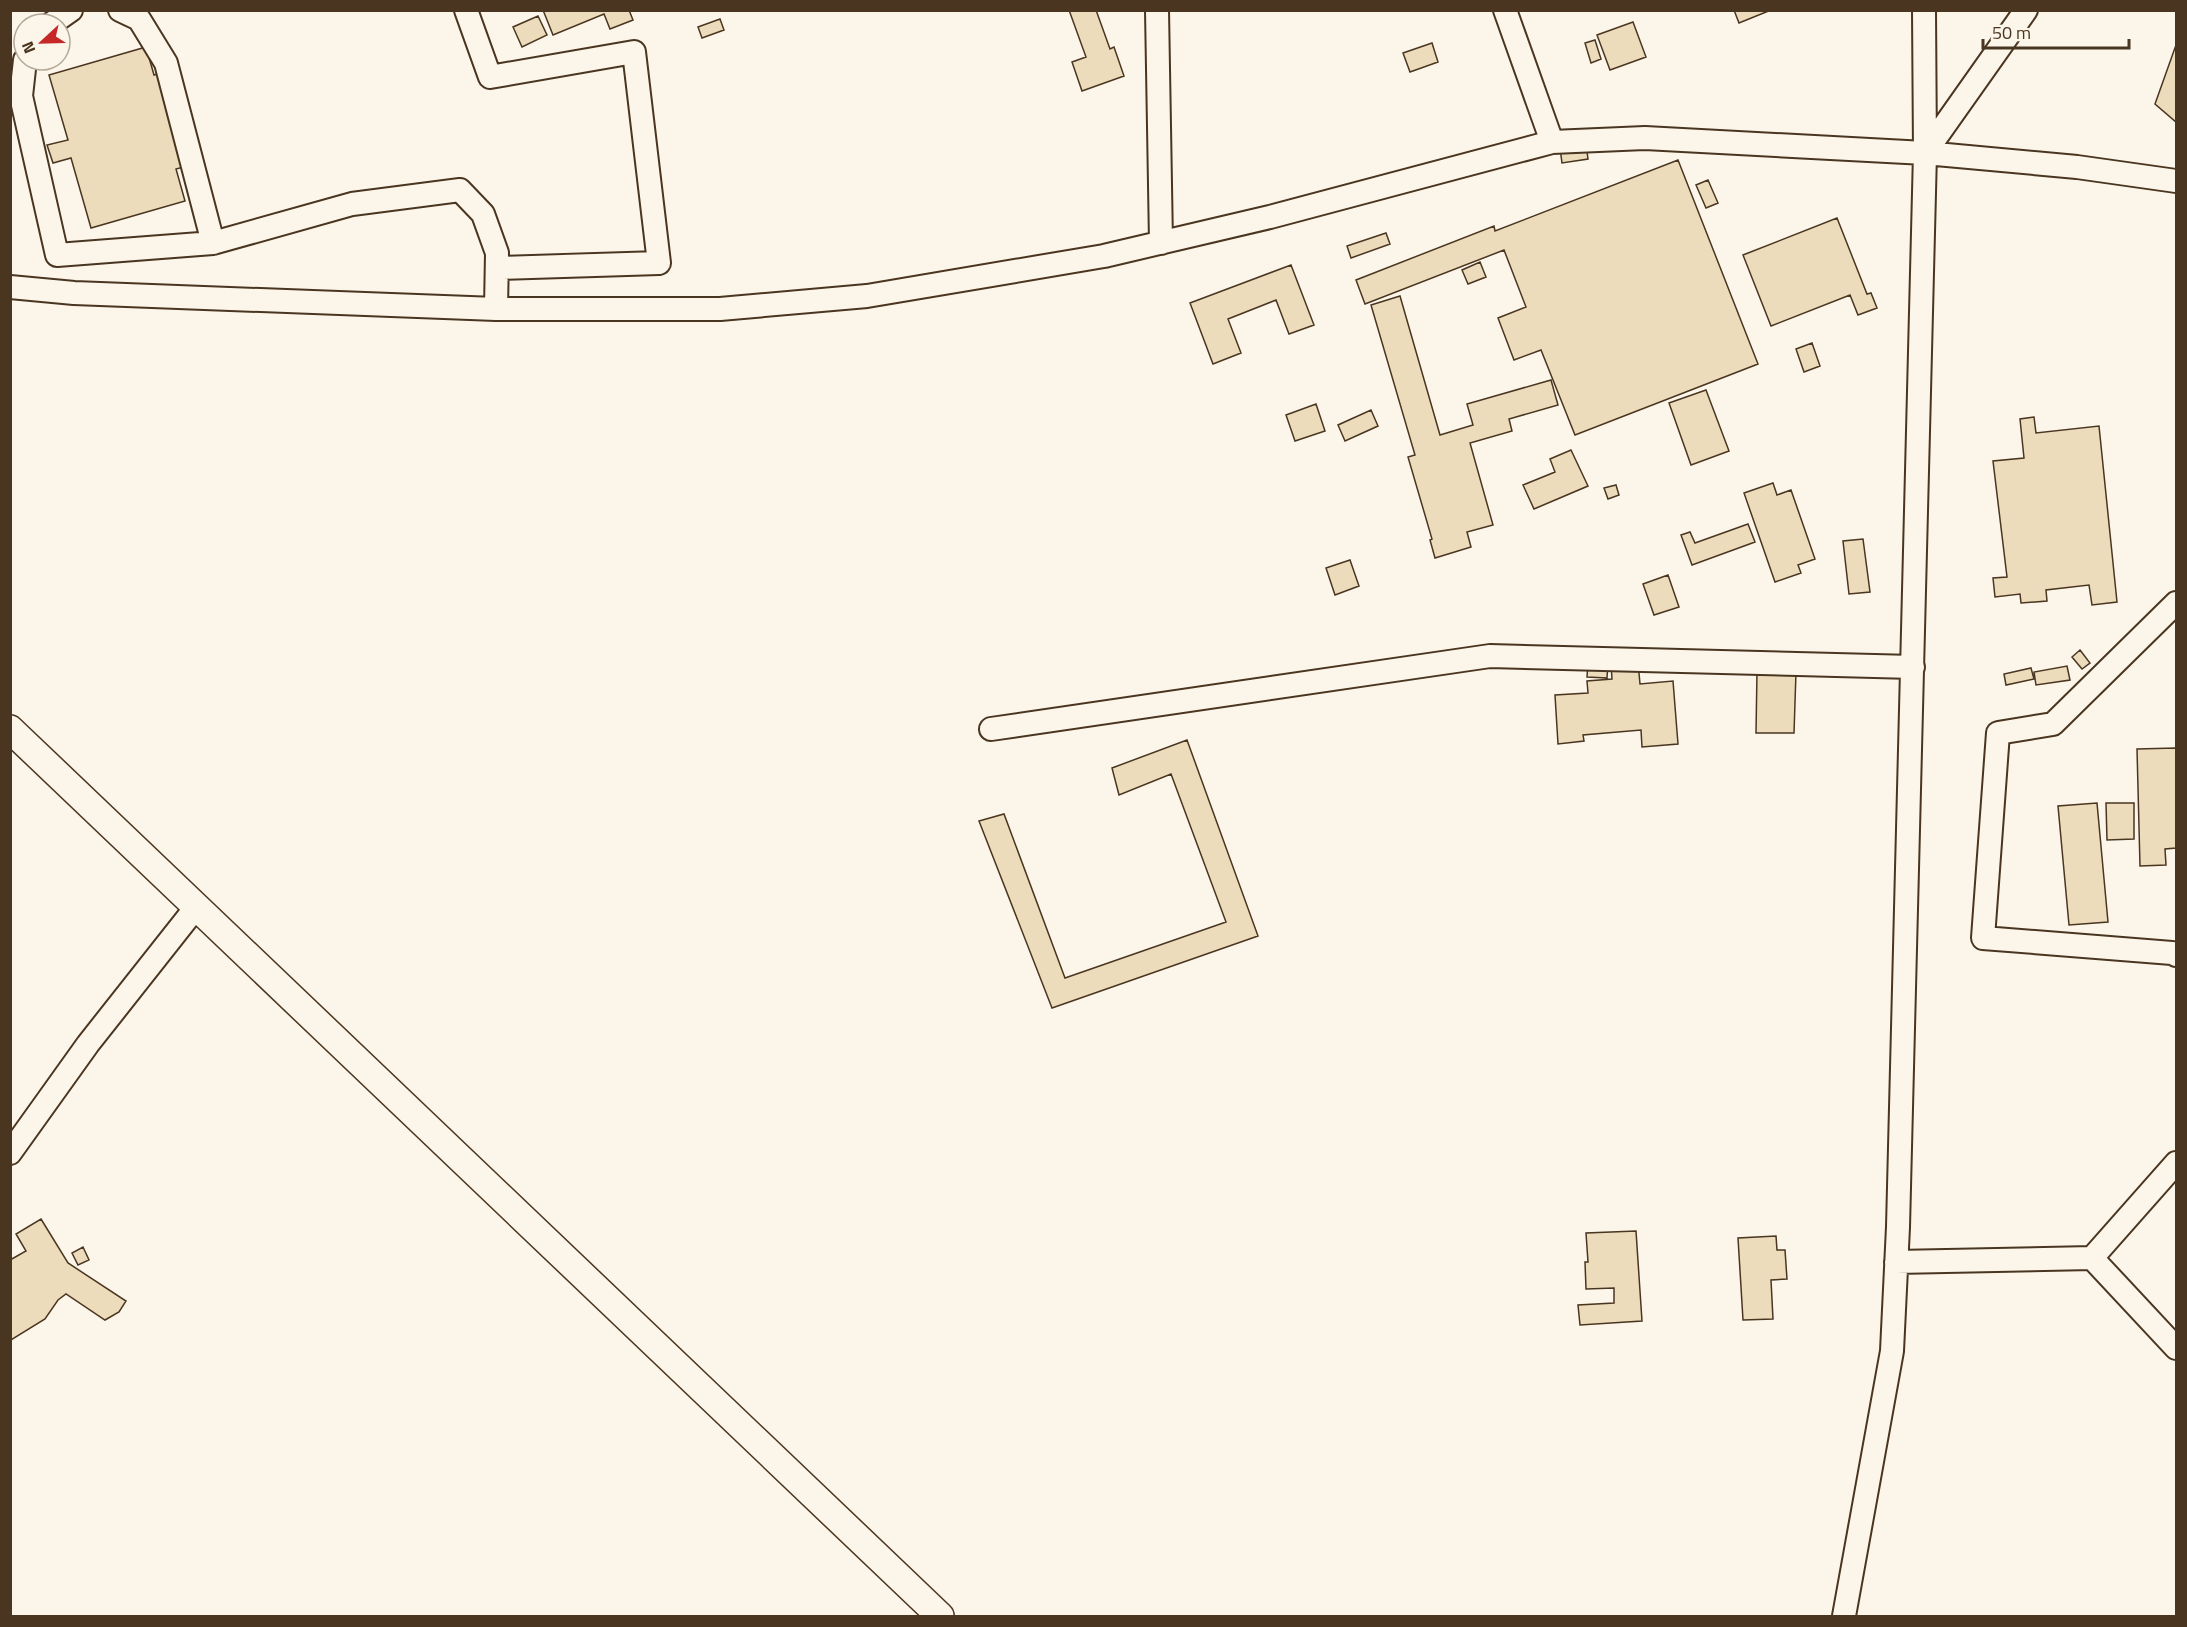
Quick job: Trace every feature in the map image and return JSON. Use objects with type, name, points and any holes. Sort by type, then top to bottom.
[{"type":"main road","points":[[10,729],[933,1614]]},
{"type":"street","points":[[120,10],[139,19],[166,63],[213,243]]},
{"type":"street","points":[[466,10],[490,77],[634,52],[658,263],[497,268]]},
{"type":"street","points":[[1157,10],[1161,243]]},
{"type":"street","points":[[1505,10],[1552,142]]},
{"type":"street","points":[[1844,1617],[1892,1351],[1925,153],[1924,10]]},
{"type":"street","points":[[1925,153],[2026,10]]},
{"type":"street","points":[[24,72],[21,96],[57,255],[213,243],[352,204],[460,190],[483,214],[498,253],[496,309]]},
{"type":"street","points":[[10,287],[74,293],[496,309],[720,309],[867,296],[1104,256],[1270,217],[1552,142],[1645,138],[1925,153],[2077,167],[2176,181]]},
{"type":"street","points":[[2176,603],[2053,724],[1998,733],[1983,938],[2172,952],[2176,955]]},
{"type":"street","points":[[991,729],[1490,656],[1912,667]]},
{"type":"street","points":[[10,1153],[88,1044],[197,906]]},
{"type":"street","points":[[1896,1262],[2092,1258],[2176,1163]]},
{"type":"street","points":[[2092,1258],[2176,1348]]},
{"type":"building","points":[[543,10],[629,10],[633,20],[610,29],[604,14],[553,35]]},
{"type":"building","points":[[1069,10],[1096,10],[1110,49],[1114,47],[1124,76],[1082,91],[1072,62],[1086,57]]},
{"type":"building","points":[[1734,10],[1771,10],[1739,23]]},
{"type":"building","points":[[538,16],[547,35],[522,47],[513,27]]},
{"type":"building","points":[[720,19],[724,30],[702,38],[698,27]]},
{"type":"building","points":[[1633,22],[1646,57],[1610,70],[1597,35]]},
{"type":"building","points":[[1595,40],[1601,59],[1591,63],[1585,43]]},
{"type":"building","points":[[1432,43],[1438,62],[1410,72],[1403,53]]},
{"type":"building","points":[[2176,45],[2176,122],[2155,104]]},
{"type":"building","points":[[146,47],[154,75],[164,72],[191,165],[176,169],[185,201],[91,228],[71,158],[53,163],[47,145],[68,140],[49,75],[72,72],[72,68]]},
{"type":"building","points":[[1586,144],[1588,159],[1562,163],[1560,148]]},
{"type":"building","points":[[1678,160],[1758,364],[1575,435],[1541,350],[1514,360],[1498,318],[1526,307],[1504,250],[1365,304],[1356,280],[1494,226],[1495,231]]},
{"type":"building","points":[[1708,180],[1718,203],[1706,208],[1696,185]]},
{"type":"building","points":[[1837,218],[1867,294],[1871,293],[1877,308],[1858,315],[1850,295],[1771,326],[1743,255]]},
{"type":"building","points":[[1386,233],[1390,244],[1351,258],[1347,246]]},
{"type":"building","points":[[1480,262],[1486,277],[1468,284],[1462,270]]},
{"type":"building","points":[[1291,265],[1314,325],[1289,334],[1276,300],[1228,319],[1241,353],[1213,364],[1190,303]]},
{"type":"building","points":[[1400,296],[1440,435],[1473,425],[1467,404],[1551,380],[1558,405],[1509,419],[1512,431],[1470,443],[1493,525],[1467,532],[1471,547],[1435,558],[1430,540],[1432,539],[1408,457],[1415,455],[1371,305]]},
{"type":"building","points":[[1812,343],[1820,366],[1804,372],[1796,349]]},
{"type":"building","points":[[1706,390],[1729,451],[1691,465],[1669,403]]},
{"type":"building","points":[[1316,404],[1325,431],[1295,441],[1286,415]]},
{"type":"building","points":[[1371,410],[1378,426],[1345,441],[1338,425]]},
{"type":"building","points":[[2034,417],[2036,433],[2099,426],[2117,602],[2092,605],[2089,585],[2046,590],[2047,601],[2021,603],[2020,594],[1995,597],[1993,578],[2007,577],[1993,461],[2024,458],[2020,419]]},
{"type":"building","points":[[1571,450],[1588,486],[1534,509],[1523,485],[1555,472],[1550,459]]},
{"type":"building","points":[[1773,483],[1777,495],[1791,490],[1815,559],[1798,565],[1801,573],[1775,582],[1744,493]]},
{"type":"building","points":[[1616,485],[1619,495],[1608,499],[1604,488]]},
{"type":"building","points":[[1748,524],[1755,542],[1692,565],[1681,535],[1690,532],[1695,543]]},
{"type":"building","points":[[1863,539],[1870,592],[1849,594],[1843,541]]},
{"type":"building","points":[[1350,560],[1359,586],[1335,595],[1326,568]]},
{"type":"building","points":[[1668,575],[1679,607],[1654,615],[1643,584]]},
{"type":"building","points":[[2080,650],[2090,663],[2082,669],[2072,657]]},
{"type":"building","points":[[1588,662],[1608,663],[1607,678],[1587,677]]},
{"type":"building","points":[[1638,662],[1640,684],[1673,681],[1678,744],[1642,747],[1641,730],[1583,735],[1584,741],[1558,744],[1555,695],[1588,693],[1587,681],[1612,679],[1611,664]]},
{"type":"building","points":[[2067,666],[2070,680],[2036,685],[2034,672]]},
{"type":"building","points":[[2031,668],[2034,679],[2006,685],[2004,674]]},
{"type":"building","points":[[1757,671],[1796,672],[1794,733],[1756,733]]},
{"type":"building","points":[[1187,740],[1258,936],[1052,1008],[979,821],[1004,814],[1065,978],[1226,922],[1171,774],[1119,795],[1112,768]]},
{"type":"building","points":[[2176,748],[2176,848],[2165,849],[2166,865],[2140,866],[2137,749]]},
{"type":"building","points":[[2097,803],[2108,922],[2069,925],[2058,806]]},
{"type":"building","points":[[2106,803],[2134,803],[2134,839],[2107,840]]},
{"type":"building","points":[[41,1219],[68,1263],[126,1301],[119,1312],[105,1320],[66,1294],[58,1300],[45,1319],[11,1340],[10,1260],[26,1251],[16,1234]]},
{"type":"building","points":[[1636,1231],[1642,1321],[1580,1325],[1578,1305],[1614,1303],[1614,1288],[1586,1289],[1585,1262],[1588,1262],[1586,1233]]},
{"type":"building","points":[[1776,1236],[1777,1250],[1785,1250],[1787,1279],[1771,1280],[1773,1319],[1743,1320],[1738,1238]]},
{"type":"building","points":[[83,1247],[89,1260],[78,1265],[72,1253]]}]
